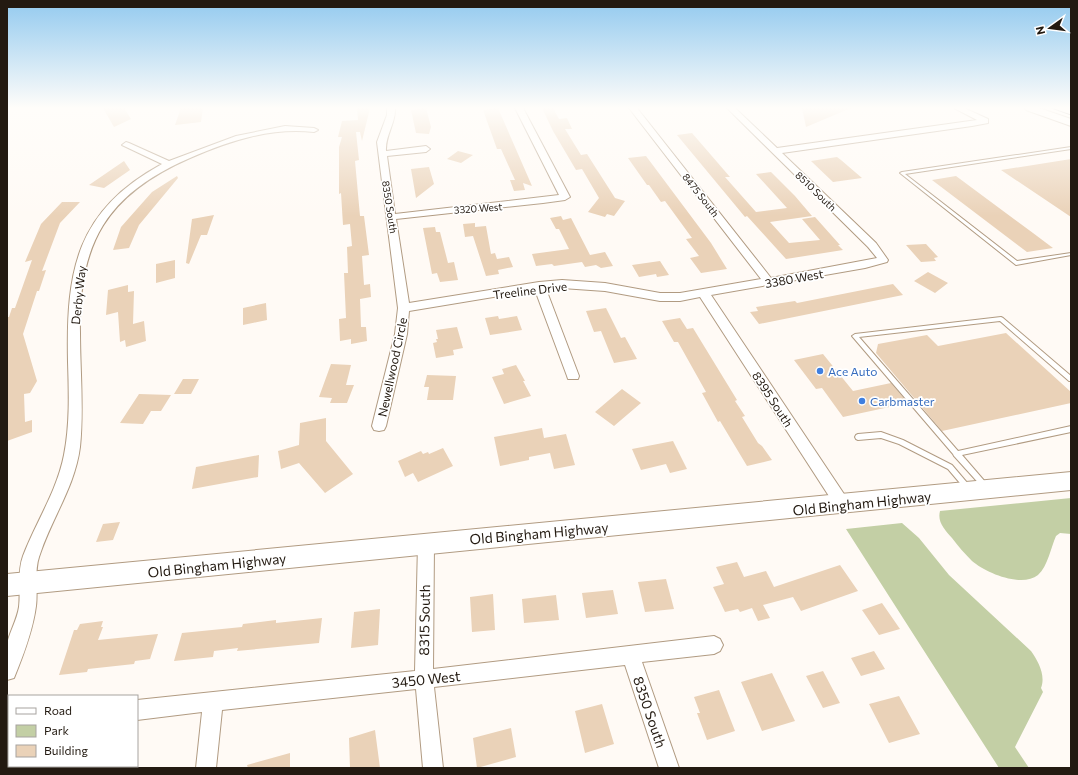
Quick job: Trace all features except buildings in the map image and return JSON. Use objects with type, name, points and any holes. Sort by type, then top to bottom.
[{"type":"street","name":"Derby Way","points":[[7,671],[26,612],[30,560],[69,465],[73,438],[75,370],[74,314],[77,284],[83,253],[93,231],[106,210],[123,194],[170,164],[220,144]]},
{"type":"street","name":"8350 South","points":[[381,144],[404,308]]},
{"type":"street","name":"3320 West","points":[[392,217],[565,198],[537,144]]},
{"type":"street","name":"8475 South","points":[[661,144],[769,282]]},
{"type":"street","name":"8510 South","points":[[768,144],[872,246],[883,260]]},
{"type":"street","points":[[775,151],[825,144]]},
{"type":"street","points":[[126,145],[170,164]]},
{"type":"street","points":[[382,154],[426,149]]},
{"type":"street","name":"3380 West","points":[[704,294],[865,265],[883,260]]},
{"type":"street","name":"Treeline Drive","points":[[404,308],[539,286],[583,284],[660,297],[680,297],[704,294]]},
{"type":"street","points":[[539,286],[573,376]]},
{"type":"street","name":"8395 South","points":[[704,294],[842,505]]},
{"type":"street","name":"Newellwood Circle","points":[[379,426],[401,334],[404,308]]},
{"type":"street","name":"Old Bingham Highway","points":[[7,585],[842,505],[1071,481]]},
{"type":"street","name":"8315 South","points":[[426,544],[423,656],[433,768]]},
{"type":"street","name":"3450 West","points":[[138,710],[631,656],[714,645]]},
{"type":"street","name":"8350 South","points":[[631,656],[669,768]]},
{"type":"street","points":[[206,768],[213,702]]},
{"type":"lane","points":[[1071,148],[902,173],[1016,263],[1071,254]]},
{"type":"lane","points":[[980,491],[956,454],[855,336],[1001,318],[1071,379]]},
{"type":"lane","points":[[956,454],[1071,428]]},
{"type":"lane","points":[[858,437],[882,435],[928,455],[950,467],[980,491]]},
{"type":"green space","points":[[1071,498],[1071,534],[1060,533],[1056,536],[1047,562],[1038,575],[1031,579],[1023,580],[1004,577],[978,566],[967,556],[942,526],[939,515],[940,511]]},
{"type":"green space","points":[[902,523],[919,538],[949,575],[1031,651],[1039,664],[1043,678],[1041,688],[1043,692],[1015,747],[1029,768],[999,768],[846,529]]},
{"type":"place","name":"Ace Auto","points":[[820,371]]},
{"type":"place","name":"Carbmaster","points":[[862,401]]}]
